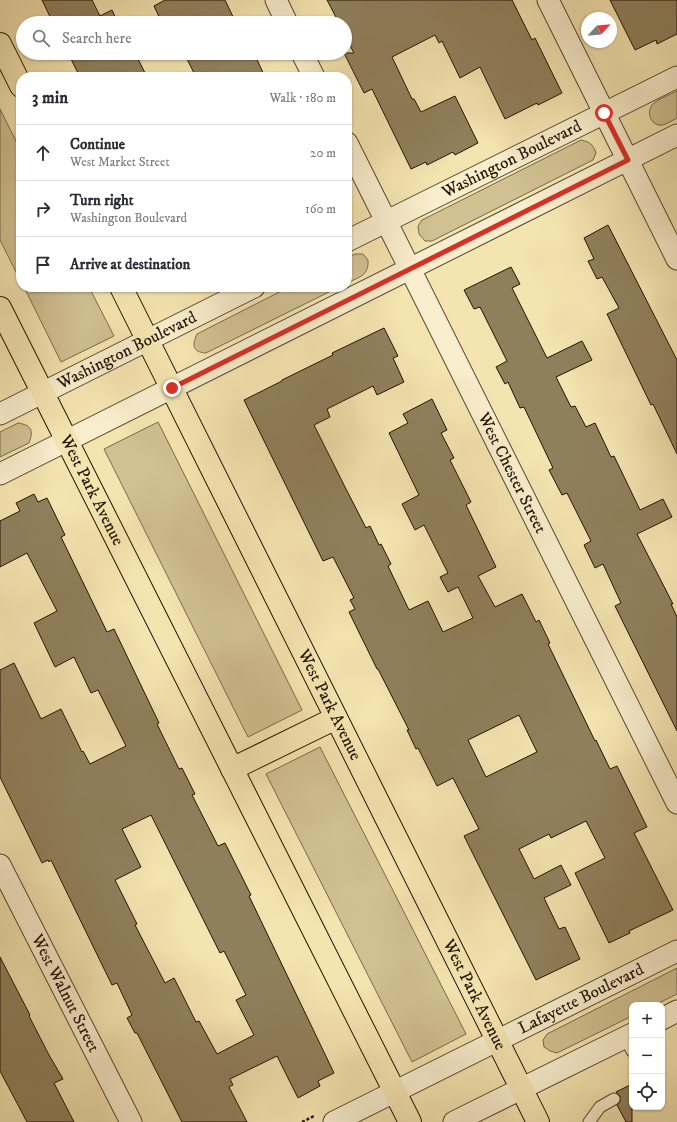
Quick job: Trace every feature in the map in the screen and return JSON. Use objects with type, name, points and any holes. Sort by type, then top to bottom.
[{"type":"highway","points":[[0,44],[16,76]]},
{"type":"highway","name":"West Park Avenue","points":[[124,292],[538,1122]]},
{"type":"highway","name":"West Park Avenue","points":[[0,308],[410,1122]]},
{"type":"highway","points":[[232,769],[336,718]]},
{"type":"street","points":[[276,0],[284,16]]},
{"type":"street","points":[[548,0],[677,259]]},
{"type":"street","points":[[306,60],[312,72]]},
{"type":"street","name":"Washington Boulevard","points":[[352,239],[677,77]]},
{"type":"street","points":[[0,474],[677,135]]},
{"type":"street","name":"West Chester Street","points":[[352,153],[677,804]]},
{"type":"street","name":"Washington Boulevard","points":[[0,414],[244,292]]},
{"type":"street","name":"West Walnut Street","points":[[0,865],[131,1122]]},
{"type":"street","name":"Lafayette Boulevard","points":[[334,1122],[677,951]]},
{"type":"street","points":[[665,1017],[677,1011]]},
{"type":"street","points":[[454,1122],[521,1089],[629,1040]]},
{"type":"lane","points":[[589,1122],[600,1107],[614,1099]]},
{"type":"shaded area","points":[[677,91],[677,118],[663,125],[659,125],[652,121],[649,114],[651,106]]},
{"type":"shaded area","points":[[0,109],[16,141],[16,272],[0,240]]},
{"type":"shaded area","points":[[581,140],[594,147],[596,153],[593,160],[432,241],[425,241],[419,234],[418,226],[422,220]]},
{"type":"shaded area","points":[[363,254],[368,260],[368,265],[365,273],[352,280],[352,256]]},
{"type":"shaded area","points":[[26,292],[92,292],[114,336],[61,362]]},
{"type":"shaded area","points":[[279,292],[329,292],[206,353],[198,351],[194,347],[194,341],[197,334]]},
{"type":"shaded area","points":[[158,422],[302,710],[248,737],[104,449]]},
{"type":"shaded area","points":[[18,423],[29,427],[31,435],[29,443],[0,457],[0,432]]},
{"type":"shaded area","points":[[320,747],[466,1034],[412,1062],[266,774]]},
{"type":"shaded area","points":[[677,968],[677,994],[661,1002],[629,1002],[629,1017],[557,1053],[544,1047],[543,1040],[547,1034]]},
{"type":"building","points":[[42,0],[92,0],[100,16],[50,16]]},
{"type":"building","points":[[165,0],[225,0],[233,16],[159,16],[154,6]]},
{"type":"building","points":[[327,0],[512,0],[532,40],[535,38],[562,93],[538,105],[537,103],[505,119],[480,67],[460,78],[442,41],[439,43],[435,35],[392,57],[412,99],[414,99],[421,112],[455,96],[478,143],[455,155],[453,152],[427,165],[426,162],[411,169],[372,89],[364,93],[348,60],[352,60],[352,53],[354,53],[352,49],[352,16],[335,16]]},
{"type":"building","points":[[610,0],[677,0],[677,34],[657,44],[656,40],[635,50]]},
{"type":"building","points":[[112,10],[115,16],[100,16]]},
{"type":"building","points":[[72,60],[138,60],[144,72],[78,72]]},
{"type":"building","points":[[188,60],[257,60],[263,72],[194,72]]},
{"type":"building","points":[[608,225],[677,360],[677,454],[653,404],[651,405],[607,314],[619,308],[602,277],[597,279],[588,261],[594,259],[584,238]]},
{"type":"building","points":[[511,267],[520,284],[512,288],[547,358],[582,341],[592,360],[556,377],[571,407],[575,406],[586,427],[595,423],[611,457],[614,456],[640,510],[663,499],[672,517],[637,534],[673,604],[671,604],[677,617],[677,731],[615,606],[621,603],[603,564],[595,568],[584,545],[591,541],[567,493],[562,495],[549,470],[553,468],[524,407],[520,408],[508,382],[505,384],[496,367],[507,361],[480,307],[474,309],[464,290]]},
{"type":"building","points":[[384,328],[398,356],[393,358],[404,382],[377,395],[373,386],[327,409],[330,417],[314,425],[366,528],[370,526],[379,545],[381,544],[391,564],[388,566],[409,610],[428,601],[443,632],[473,618],[458,587],[448,592],[440,577],[448,573],[424,525],[415,530],[402,504],[419,495],[389,433],[408,423],[403,414],[432,399],[447,430],[441,433],[454,458],[450,460],[471,502],[466,505],[496,567],[478,576],[495,607],[522,594],[536,622],[539,620],[550,643],[548,644],[610,769],[617,766],[647,827],[634,833],[673,910],[629,931],[630,933],[609,943],[575,873],[605,858],[586,821],[551,838],[549,834],[519,849],[534,879],[561,865],[571,885],[544,898],[559,929],[565,927],[580,959],[536,980],[464,836],[479,829],[453,778],[437,786],[418,748],[416,749],[407,730],[409,730],[349,612],[355,609],[350,600],[354,598],[333,557],[323,561],[244,400],[333,355],[332,353]],"holes":[[[519,715],[537,752],[486,777],[468,740]]]},
{"type":"building","points":[[34,494],[38,502],[47,498],[65,535],[61,537],[107,632],[114,629],[159,723],[157,724],[179,769],[182,768],[195,794],[192,795],[218,846],[225,843],[251,895],[249,896],[334,1073],[318,1081],[320,1086],[298,1098],[277,1056],[230,1079],[233,1085],[229,1087],[247,1122],[182,1122],[137,1033],[135,1033],[127,1018],[132,1015],[117,983],[112,985],[51,860],[49,862],[48,860],[42,863],[0,777],[0,670],[14,663],[41,719],[61,709],[82,752],[83,751],[90,764],[126,746],[98,690],[91,693],[74,657],[55,667],[34,623],[57,611],[27,553],[0,567],[0,521],[20,511],[16,503]],"holes":[[[151,815],[220,953],[224,951],[246,995],[236,1000],[254,1035],[217,1054],[199,1021],[196,1022],[174,978],[165,983],[135,925],[137,924],[115,880],[141,867],[122,829]]]},
{"type":"building","points":[[0,957],[49,1055],[63,1079],[54,1083],[74,1122],[27,1122],[0,1071]]},
{"type":"building","points":[[629,1086],[629,1110],[632,1110],[632,1122],[626,1122],[617,1105],[620,1102],[620,1096],[616,1092]]},
{"type":"route","points":[[172,388],[628,160],[604,113]]}]
